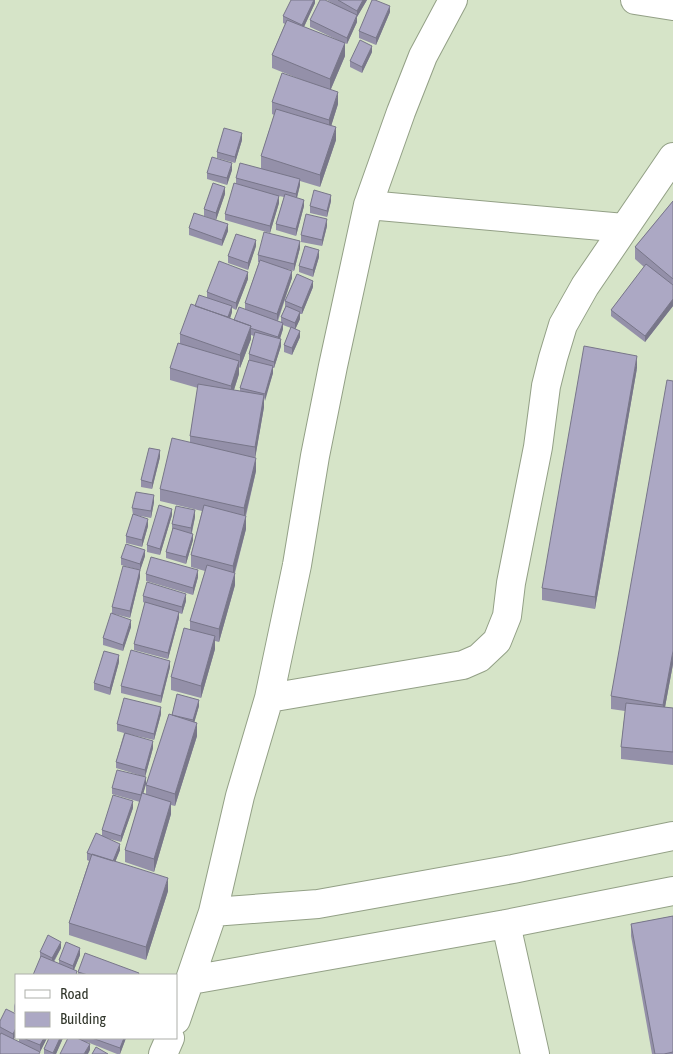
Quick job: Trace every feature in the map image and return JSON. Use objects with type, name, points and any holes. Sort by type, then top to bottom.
[{"type":"street","points":[[178,1015],[213,912],[240,796],[269,698],[297,565],[315,456],[333,366],[368,205],[423,56],[453,0]]},
{"type":"street","points":[[635,0],[673,6]]},
{"type":"street","points":[[269,698],[463,665],[479,658],[497,641],[507,616],[553,358],[563,325],[585,286],[673,157]]},
{"type":"street","points":[[368,205],[624,228]]},
{"type":"street","points":[[213,912],[318,904],[512,869],[673,836]]},
{"type":"street","points":[[191,980],[506,924],[673,891]]},
{"type":"street","points":[[506,924],[535,1054]]},
{"type":"street","points":[[163,1054],[170,1039]]},
{"type":"building","points":[[291,0],[314,0],[302,25],[283,16]]},
{"type":"building","points":[[320,0],[325,0],[357,15],[347,38],[310,20]]},
{"type":"building","points":[[338,0],[363,0],[357,11]]},
{"type":"building","points":[[372,0],[390,6],[376,38],[359,31]]},
{"type":"building","points":[[287,20],[345,43],[330,79],[272,55]]},
{"type":"building","points":[[360,40],[372,46],[362,67],[350,61]]},
{"type":"building","points":[[282,73],[338,92],[329,120],[272,102]]},
{"type":"building","points":[[276,109],[336,127],[320,175],[261,156]]},
{"type":"building","points":[[224,128],[242,133],[235,157],[217,152]]},
{"type":"building","points":[[212,157],[232,163],[227,178],[207,173]]},
{"type":"building","points":[[240,163],[300,179],[296,194],[236,178]]},
{"type":"building","points":[[213,183],[225,187],[216,213],[204,209]]},
{"type":"building","points":[[234,183],[279,196],[270,226],[225,214]]},
{"type":"building","points":[[314,190],[331,195],[327,211],[310,206]]},
{"type":"building","points":[[285,194],[304,200],[296,229],[276,224]]},
{"type":"building","points":[[673,201],[673,279],[635,247]]},
{"type":"building","points":[[194,213],[228,224],[222,240],[189,228]]},
{"type":"building","points":[[306,214],[327,219],[322,240],[301,235]]},
{"type":"building","points":[[264,232],[300,241],[294,264],[258,255]]},
{"type":"building","points":[[236,234],[256,240],[248,263],[228,256]]},
{"type":"building","points":[[305,246],[319,250],[313,270],[299,266]]},
{"type":"building","points":[[260,260],[292,271],[277,314],[245,303]]},
{"type":"building","points":[[219,261],[248,272],[236,303],[207,292]]},
{"type":"building","points":[[646,264],[673,285],[673,299],[645,336],[611,310]]},
{"type":"building","points":[[297,274],[313,281],[302,308],[285,301]]},
{"type":"building","points":[[199,295],[232,306],[228,317],[195,306]]},
{"type":"building","points":[[191,304],[251,326],[240,355],[180,334]]},
{"type":"building","points":[[286,306],[300,312],[295,323],[281,317]]},
{"type":"building","points":[[239,307],[283,323],[278,337],[250,328],[251,326],[234,320]]},
{"type":"building","points":[[291,327],[300,331],[292,348],[284,345]]},
{"type":"building","points":[[255,332],[281,339],[274,362],[249,354]]},
{"type":"building","points":[[178,343],[239,361],[231,386],[170,368]]},
{"type":"building","points":[[584,346],[637,356],[595,597],[542,588]]},
{"type":"building","points":[[249,360],[273,366],[265,394],[240,388]]},
{"type":"building","points":[[667,380],[673,381],[673,651],[663,705],[611,696]]},
{"type":"building","points":[[198,384],[264,395],[255,447],[190,436]]},
{"type":"building","points":[[172,438],[256,458],[244,508],[160,489]]},
{"type":"building","points":[[149,448],[160,450],[152,483],[141,480]]},
{"type":"building","points":[[136,492],[154,495],[151,511],[132,508]]},
{"type":"building","points":[[159,505],[172,509],[160,549],[147,545]]},
{"type":"building","points":[[204,505],[246,516],[233,566],[191,555]]},
{"type":"building","points":[[176,506],[195,510],[191,528],[172,524]]},
{"type":"building","points":[[133,514],[148,519],[142,540],[126,536]]},
{"type":"building","points":[[173,528],[193,534],[186,557],[166,552]]},
{"type":"building","points":[[126,544],[145,550],[140,564],[121,558]]},
{"type":"building","points":[[151,557],[198,570],[193,588],[146,574]]},
{"type":"building","points":[[207,565],[235,573],[219,629],[190,621]]},
{"type":"building","points":[[123,566],[140,570],[130,611],[112,607]]},
{"type":"building","points":[[147,582],[186,594],[182,607],[143,596]]},
{"type":"building","points":[[145,602],[179,612],[168,653],[134,644]]},
{"type":"building","points":[[111,613],[131,620],[123,645],[103,638]]},
{"type":"building","points":[[184,628],[215,636],[201,686],[171,677]]},
{"type":"building","points":[[131,650],[170,661],[161,696],[121,686]]},
{"type":"building","points":[[104,651],[119,655],[110,688],[94,683]]},
{"type":"building","points":[[177,694],[199,700],[193,720],[172,715]]},
{"type":"building","points":[[124,698],[161,707],[154,734],[117,724]]},
{"type":"building","points":[[626,703],[673,708],[673,752],[621,747]]},
{"type":"building","points":[[169,714],[197,723],[175,794],[146,785]]},
{"type":"building","points":[[125,733],[153,741],[145,770],[116,762]]},
{"type":"building","points":[[117,770],[146,777],[141,795],[112,788]]},
{"type":"building","points":[[142,793],[171,802],[154,859],[125,850]]},
{"type":"building","points":[[113,795],[133,801],[121,836],[102,830]]},
{"type":"building","points":[[96,833],[120,844],[113,861],[87,853]]},
{"type":"building","points":[[92,854],[168,878],[146,947],[69,923]]},
{"type":"building","points":[[673,916],[673,1052],[655,1054],[631,924]]},
{"type":"building","points":[[48,935],[61,942],[52,958],[40,952]]},
{"type":"building","points":[[66,942],[80,948],[73,966],[59,960]]},
{"type":"building","points":[[85,953],[139,973],[85,974],[78,972]]},
{"type":"building","points":[[41,956],[77,971],[76,974],[33,974]]},
{"type":"building","points":[[6,1009],[15,1014],[15,1030],[13,1034],[0,1027],[0,1021]]},
{"type":"building","points":[[1,1033],[40,1052],[39,1054],[0,1054]]},
{"type":"building","points":[[25,1039],[43,1039],[40,1045]]},
{"type":"building","points":[[49,1039],[60,1039],[53,1053],[44,1049]]},
{"type":"building","points":[[68,1039],[79,1039],[90,1044],[84,1054],[60,1054]]},
{"type":"building","points":[[95,1039],[124,1039],[120,1048]]},
{"type":"building","points":[[96,1047],[108,1054],[92,1054]]}]
